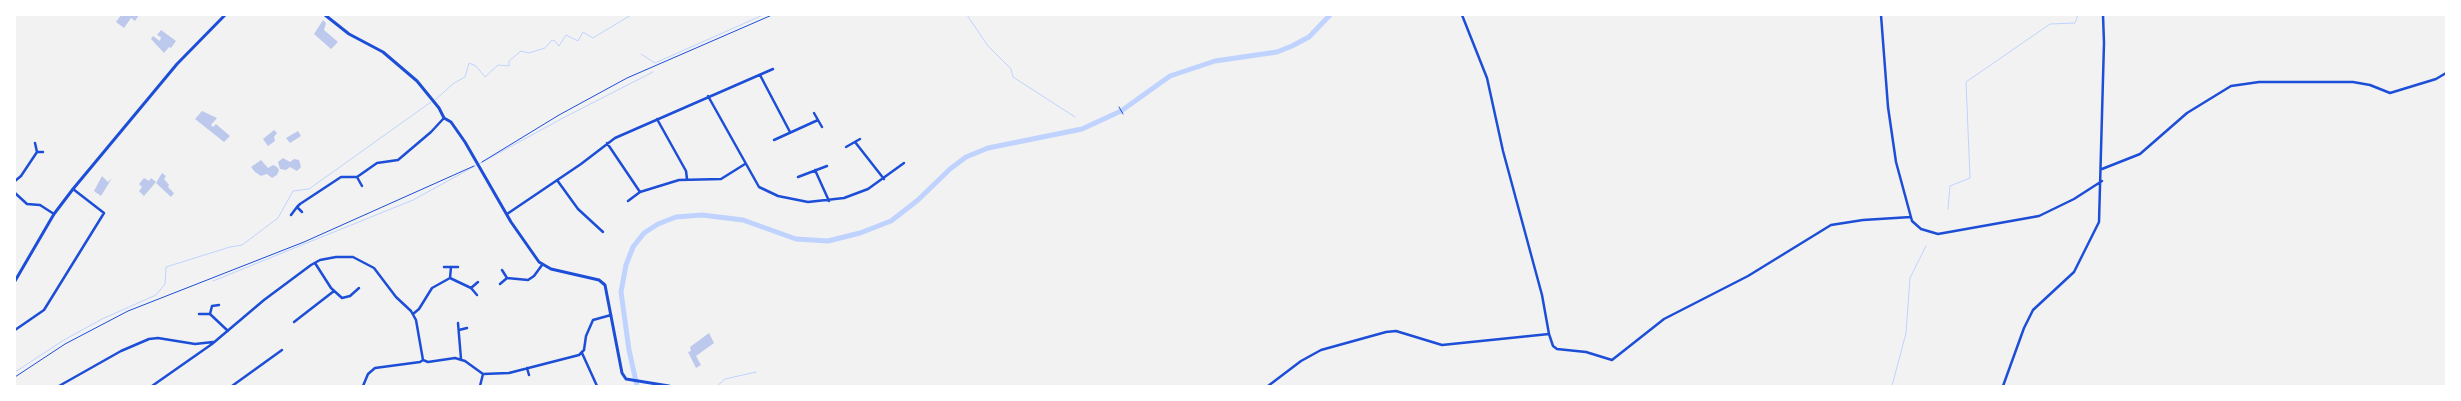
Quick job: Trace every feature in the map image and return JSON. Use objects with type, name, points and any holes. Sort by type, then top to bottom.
[{"type":"street","points":[[15,281],[54,214],[177,64],[225,15]]},
{"type":"street","points":[[325,15],[349,34],[390,58],[417,81],[436,104],[444,118],[451,122],[475,157],[507,214],[542,264],[559,272],[603,282],[606,288],[622,373],[626,379],[632,382],[669,386]]},
{"type":"street","points":[[1462,15],[1487,78],[1503,151],[1542,295],[1549,334],[1556,349],[1586,352],[1612,360],[1664,319],[1748,276],[1831,225],[1863,220],[1911,217]]},
{"type":"street","points":[[1881,15],[1892,138],[1901,183],[1911,217],[1921,229],[1934,235],[2039,216],[2074,199],[2102,181]]},
{"type":"street","points":[[2002,386],[2024,328],[2033,310],[2074,272],[2099,222],[2102,181],[2100,139],[2104,43],[2103,15]]},
{"type":"street","points":[[507,214],[557,180],[606,143],[708,96],[773,69]]},
{"type":"street","points":[[2102,169],[2140,154],[2187,113],[2231,86],[2260,82],[2353,82],[2370,85],[2386,93],[2395,93],[2436,79],[2446,73]]},
{"type":"street","points":[[760,75],[790,132]]},
{"type":"street","points":[[708,96],[745,164],[759,186],[768,193],[800,201],[829,201],[859,193],[904,163]]},
{"type":"street","points":[[814,113],[822,127]]},
{"type":"street","points":[[291,215],[298,206],[342,177],[357,177],[377,163],[398,160],[431,132],[444,118]]},
{"type":"street","points":[[657,119],[686,170],[687,179]]},
{"type":"street","points":[[774,140],[818,120]]},
{"type":"street","points":[[846,147],[860,139]]},
{"type":"street","points":[[855,142],[884,178]]},
{"type":"street","points":[[15,181],[22,176],[37,152],[35,143]]},
{"type":"street","points":[[606,143],[640,192]]},
{"type":"street","points":[[37,152],[43,152]]},
{"type":"street","points":[[628,201],[640,192],[687,179],[721,178],[745,164]]},
{"type":"street","points":[[798,177],[827,166]]},
{"type":"street","points":[[814,170],[829,201]]},
{"type":"street","points":[[357,177],[362,186]]},
{"type":"street","points":[[557,180],[578,209],[603,233]]},
{"type":"street","points":[[15,330],[44,310],[104,212],[75,190]]},
{"type":"street","points":[[15,193],[27,204],[40,205],[54,214]]},
{"type":"street","points":[[298,206],[302,212]]},
{"type":"street","points":[[152,386],[228,331],[315,263],[336,256],[352,257],[368,264],[379,274],[396,297],[414,314],[423,360]]},
{"type":"street","points":[[315,263],[334,291],[344,298],[359,288]]},
{"type":"street","points":[[500,284],[507,278],[528,280],[534,276],[542,264]]},
{"type":"street","points":[[444,267],[458,267]]},
{"type":"street","points":[[450,278],[451,267]]},
{"type":"street","points":[[502,270],[507,278]]},
{"type":"street","points":[[414,314],[420,310],[433,287],[450,278]]},
{"type":"street","points":[[450,278],[471,288],[477,295]]},
{"type":"street","points":[[471,288],[478,282]]},
{"type":"street","points":[[294,322],[334,291]]},
{"type":"street","points":[[210,314],[212,306],[219,305]]},
{"type":"street","points":[[199,314],[210,314],[228,331]]},
{"type":"street","points":[[597,386],[582,353],[594,320],[611,315]]},
{"type":"street","points":[[458,324],[461,359]]},
{"type":"street","points":[[459,330],[467,328]]},
{"type":"street","points":[[1268,386],[1305,358],[1321,350],[1386,332],[1396,331],[1442,345],[1549,334]]},
{"type":"street","points":[[59,386],[121,351],[149,339],[158,338],[195,344],[216,340]]},
{"type":"street","points":[[195,344],[199,350],[198,353]]},
{"type":"street","points":[[273,350],[276,354]]},
{"type":"street","points":[[232,386],[282,350]]},
{"type":"street","points":[[363,386],[368,374],[374,368],[423,360],[428,362],[461,359],[483,374],[510,373],[582,353]]},
{"type":"street","points":[[527,368],[529,375]]},
{"type":"street","points":[[480,386],[483,374]]},
{"type":"path","points":[[15,377],[65,344],[128,310],[304,242],[455,175],[627,78],[772,15]]},
{"type":"path","points":[[1119,106],[1123,114]]},
{"type":"building","points":[[121,15],[139,15],[135,21],[131,18],[124,28],[116,22]]},
{"type":"building","points":[[323,20],[326,23],[324,30],[338,42],[331,49],[314,34]]},
{"type":"building","points":[[161,30],[176,41],[164,53],[151,39],[153,36],[160,41],[161,37],[157,35]]},
{"type":"building","points":[[202,111],[217,118],[211,125],[213,127],[216,124],[230,136],[224,142],[195,119]]},
{"type":"building","points":[[274,130],[277,133],[274,137],[275,141],[268,146],[263,139]]},
{"type":"building","points":[[298,131],[301,136],[290,143],[286,138]]},
{"type":"building","points":[[283,158],[290,162],[294,159],[299,160],[301,167],[297,171],[290,167],[286,170],[280,169],[278,162]]},
{"type":"building","points":[[261,160],[268,168],[273,165],[277,167],[279,170],[277,175],[272,178],[267,174],[261,176],[255,172],[251,167]]},
{"type":"building","points":[[162,173],[166,176],[164,179],[169,185],[168,187],[174,193],[171,197],[156,183]]},
{"type":"building","points":[[102,176],[108,182],[112,178],[101,196],[94,191]]},
{"type":"building","points":[[144,178],[149,181],[151,178],[156,182],[144,196],[139,191],[142,187],[139,184]]},
{"type":"building","points":[[709,333],[714,343],[696,356],[701,365],[696,368],[688,352],[691,351],[690,347]]},
{"type":"waterway","points":[[435,100],[454,83],[465,77],[469,63],[476,66],[485,77],[498,65],[509,66],[509,61],[521,51],[529,53],[545,48],[552,40],[559,46],[566,35],[578,41],[583,32],[593,38],[631,15]]},
{"type":"waterway","points":[[641,54],[655,63],[763,15]]},
{"type":"waterway","points":[[967,15],[988,46],[1011,69],[1013,77],[1075,117]]},
{"type":"waterway","points":[[637,386],[629,350],[621,292],[626,265],[633,247],[644,233],[658,224],[676,217],[702,215],[743,220],[796,239],[828,241],[860,233],[891,221],[918,200],[950,169],[966,157],[988,148],[1082,129],[1121,111],[1170,76],[1215,61],[1277,52],[1292,46],[1309,37],[1330,15]]},
{"type":"waterway","points":[[1948,209],[1950,186],[1970,178],[1966,82],[2050,24],[2075,23],[2078,15]]},
{"type":"waterway","points":[[213,281],[413,200],[561,119],[653,72]]},
{"type":"waterway","points":[[15,372],[64,340],[102,319],[156,295],[165,284],[166,267],[242,245],[278,218],[293,191],[309,189],[431,102]]},
{"type":"waterway","points":[[1892,386],[1906,333],[1910,278],[1926,246]]},
{"type":"waterway","points":[[717,386],[725,379],[756,372]]}]
